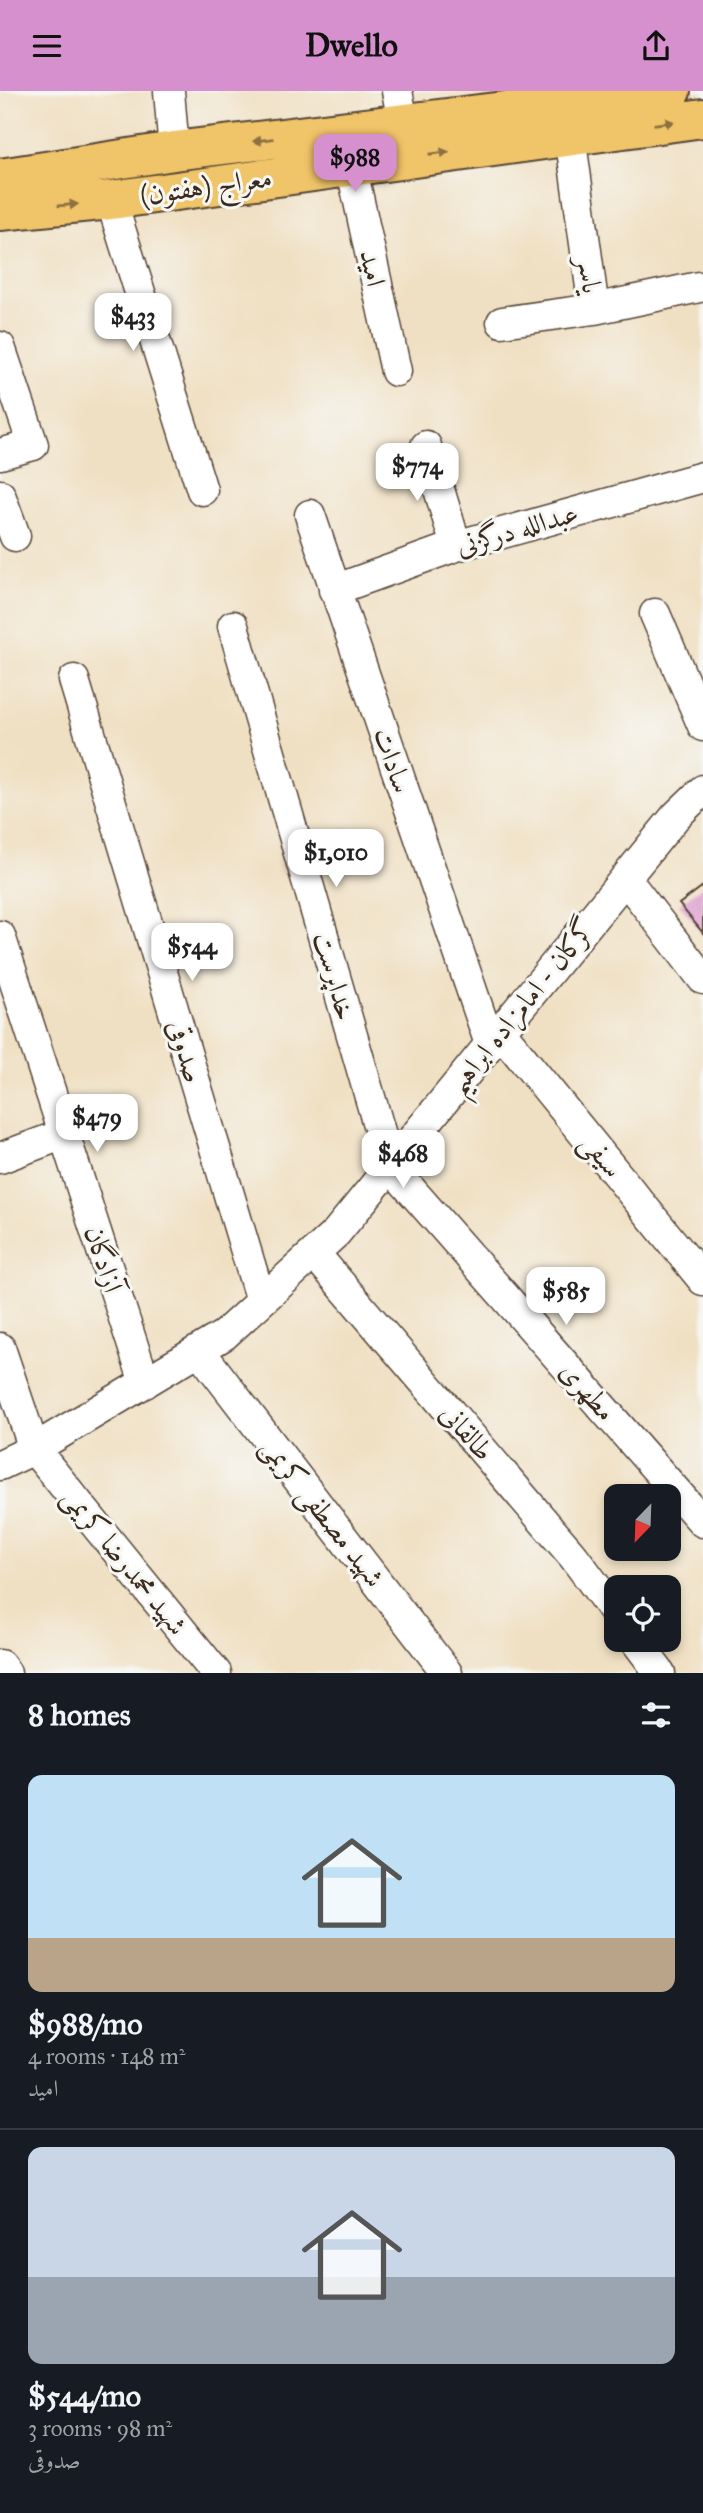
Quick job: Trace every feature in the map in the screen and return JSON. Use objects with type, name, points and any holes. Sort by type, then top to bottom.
[{"type":"main road","name":"معراج (هفتون)","points":[[0,178],[174,151],[400,106],[671,91]]},
{"type":"main road","name":"معراج (هفتون)","points":[[0,211],[111,200],[703,118]]},
{"type":"street","points":[[169,91],[174,151]]},
{"type":"street","name":"یاسر","points":[[570,135],[594,309],[699,287]]},
{"type":"street","name":"امید","points":[[351,165],[396,371]]},
{"type":"street","points":[[111,200],[202,490]]},
{"type":"street","points":[[502,322],[594,309]]},
{"type":"street","points":[[0,347],[33,445],[0,454]]},
{"type":"street","points":[[426,446],[456,546]]},
{"type":"street","name":"عبدالله درگزنی","points":[[334,590],[456,546],[703,477]]},
{"type":"street","points":[[0,495],[15,536]]},
{"type":"street","name":"سادات","points":[[310,515],[334,590],[495,1037]]},
{"type":"street","points":[[655,614],[703,726]]},
{"type":"street","name":"خداپرست","points":[[233,626],[390,1166]]},
{"type":"street","name":"صدوقی","points":[[74,680],[261,1301]]},
{"type":"street","name":"گرکان - امامزاده ابراهیم","points":[[0,1465],[34,1449],[224,1335],[336,1233],[676,816],[703,790]]},
{"type":"street","points":[[625,879],[703,979]]},
{"type":"street","name":"آزادگان","points":[[0,939],[13,1019],[64,1135],[145,1383]]},
{"type":"street","name":"سیفی","points":[[495,1037],[703,1280]]},
{"type":"street","points":[[0,1158],[64,1135]]},
{"type":"street","name":"مطهری","points":[[390,1166],[703,1522]]},
{"type":"street","name":"طالقانی","points":[[314,1253],[574,1557],[604,1597]]},
{"type":"street","points":[[0,1348],[34,1449]]},
{"type":"street","name":"شهید مصطفی کریمی","points":[[199,1350],[447,1673]]},
{"type":"street","name":"شهید محمدرضا کریمی","points":[[34,1449],[216,1673]]},
{"type":"street","points":[[644,1652],[660,1673]]},
{"type":"street","points":[[0,1665],[6,1673]]},
{"type":"building","points":[[703,886],[703,933],[679,904]]}]
